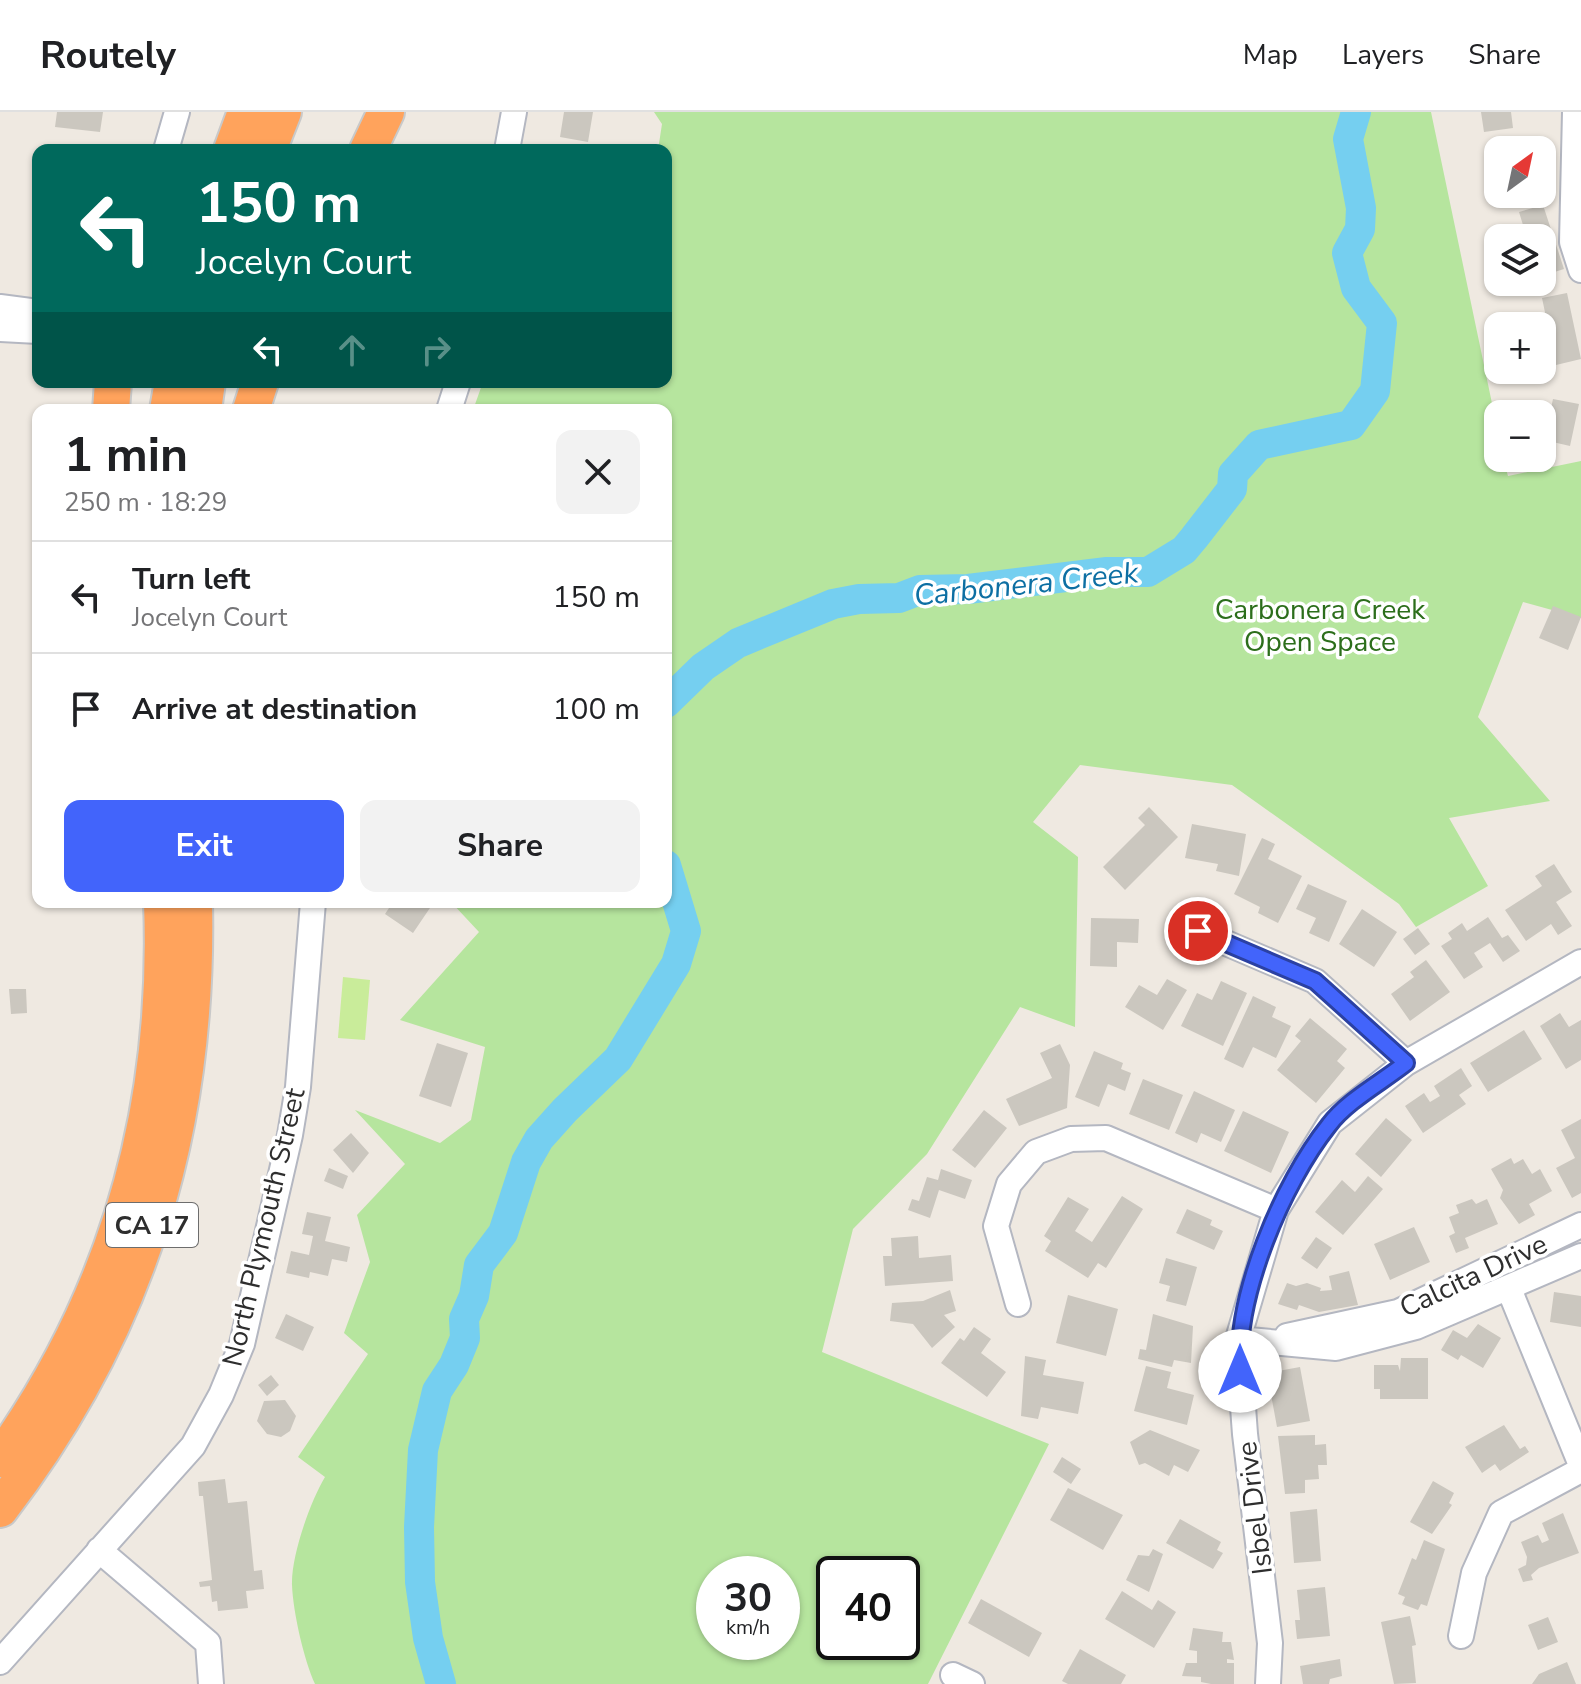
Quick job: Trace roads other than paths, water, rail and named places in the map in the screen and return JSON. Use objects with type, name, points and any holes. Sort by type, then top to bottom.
[{"type":"highway","points":[[234,144],[246,112]]},
{"type":"highway","points":[[270,144],[283,112]]},
{"type":"highway","points":[[371,144],[386,112]]},
{"type":"highway","points":[[148,908],[163,990]]},
{"type":"highway","name":"CA 17","points":[[0,1459],[63,1359],[119,1231],[139,1164],[153,1096],[163,990],[186,908]]},
{"type":"highway","name":"CA 17","points":[[0,1509],[55,1431],[91,1369],[124,1301],[149,1233],[172,1149],[187,1065],[194,981],[187,908]]},
{"type":"street","points":[[168,144],[177,112]]},
{"type":"street","points":[[508,144],[514,112]]},
{"type":"street","points":[[1575,112],[1572,242],[1581,270]]},
{"type":"street","points":[[0,329],[32,331]]},
{"type":"street","name":"North Plymouth Street","points":[[0,1662],[193,1446],[221,1395],[242,1344],[290,1135],[312,908]]},
{"type":"street","points":[[1198,931],[1315,981],[1406,1063]]},
{"type":"street","name":"Isbel Drive","points":[[1268,1684],[1270,1643],[1245,1434],[1238,1339],[1276,1210],[1330,1123],[1406,1063],[1581,962]]},
{"type":"street","points":[[1018,1304],[996,1226],[1009,1184],[1036,1152],[1071,1139],[1106,1138],[1276,1210]]},
{"type":"street","name":"Calcita Drive","points":[[1269,1340],[1398,1312],[1581,1225]]},
{"type":"street","name":"Calcita Drive","points":[[1238,1339],[1336,1348],[1416,1327],[1581,1256]]},
{"type":"street","points":[[1461,1636],[1474,1573],[1501,1513],[1581,1468],[1509,1289]]},
{"type":"street","points":[[99,1550],[208,1643],[211,1684]]},
{"type":"waterway","name":"Carbonera Creek","points":[[672,697],[703,667],[738,643],[833,604],[859,599],[899,598],[920,590],[968,589],[1107,572],[1148,572],[1184,550],[1232,489],[1233,474],[1259,445],[1351,425],[1375,391],[1382,323],[1356,288],[1347,253],[1360,229],[1361,208],[1348,139],[1356,112]]},
{"type":"waterway","name":"Carbonera Creek","points":[[441,1684],[428,1638],[420,1582],[419,1527],[423,1450],[437,1391],[454,1365],[465,1338],[464,1319],[474,1296],[479,1265],[503,1233],[526,1162],[539,1139],[618,1059],[676,964],[686,931],[672,885]]},
{"type":"park label","name":"Carbonera Creek Open Space","points":[[1320,625]]}]
